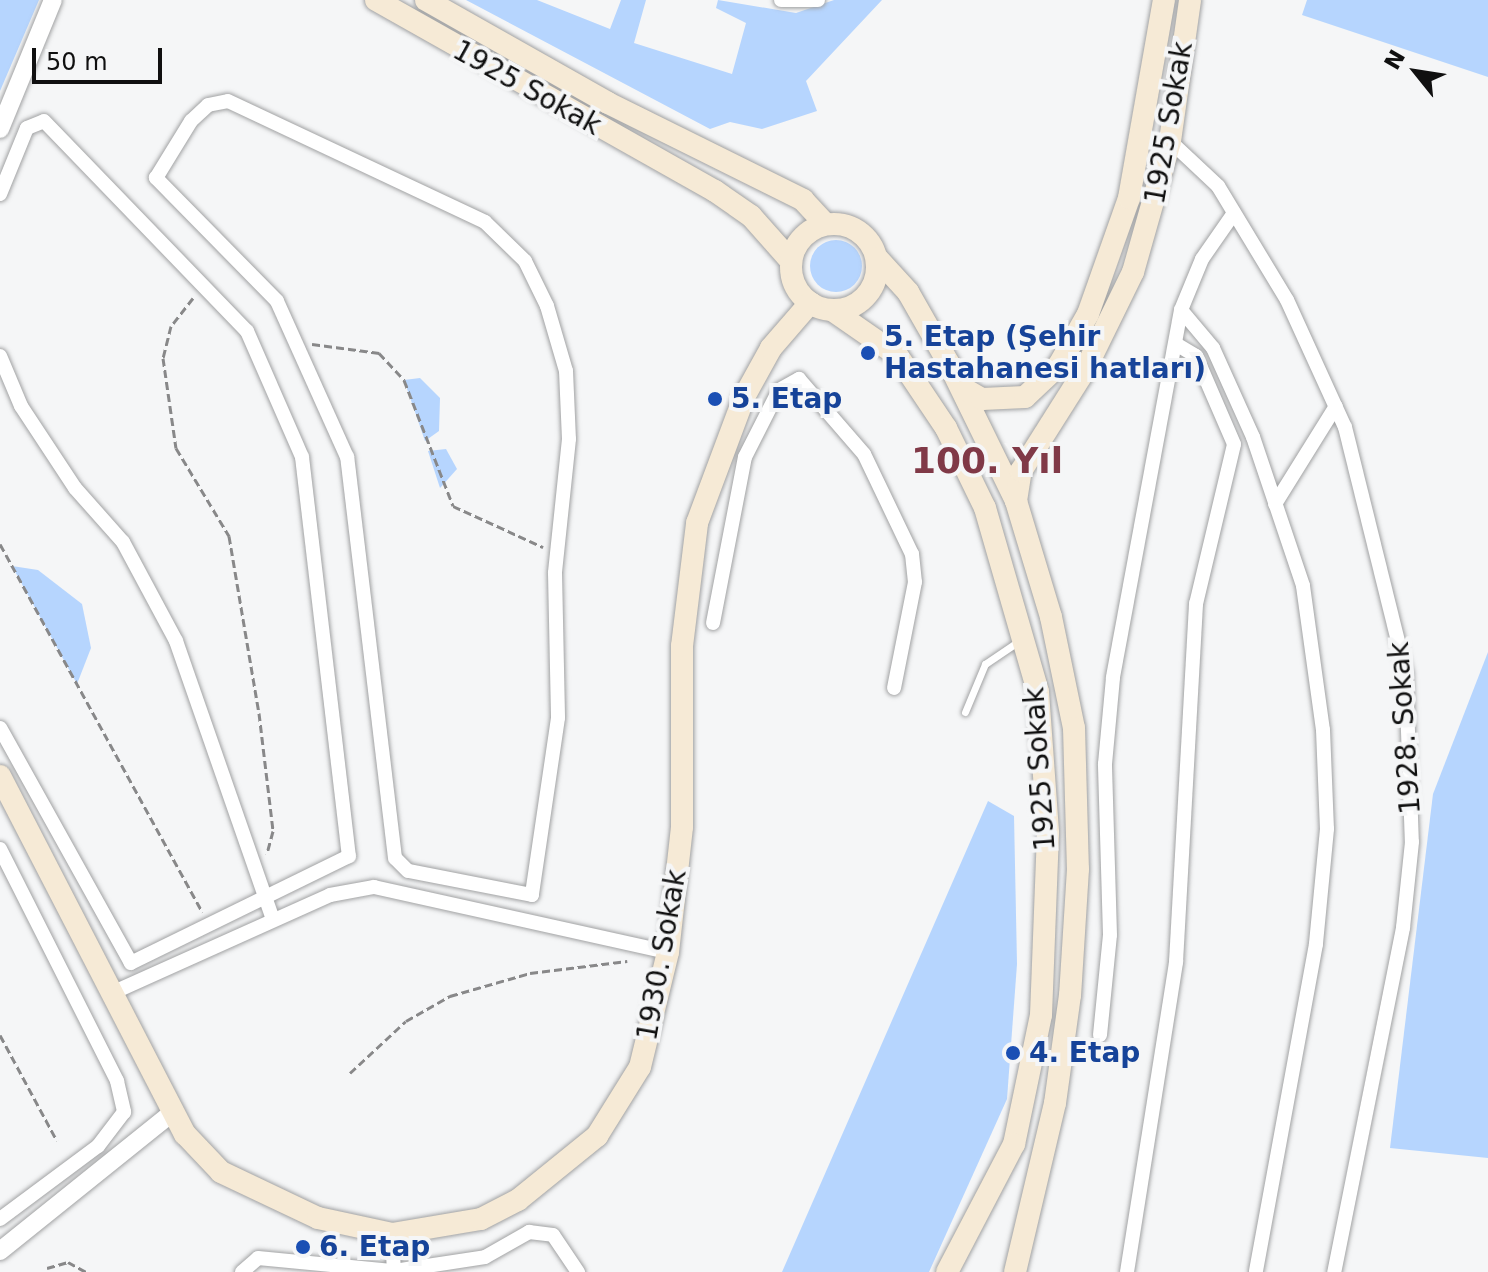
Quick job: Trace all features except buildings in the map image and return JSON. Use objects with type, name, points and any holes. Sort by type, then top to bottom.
[{"type":"main road","name":"1925 Sokak","points":[[376,0],[715,191],[751,216],[791,261]]},
{"type":"main road","name":"1925 Sokak","points":[[426,0],[608,103],[803,200],[825,224]]},
{"type":"main road","name":"1925 Sokak","points":[[961,387],[982,399],[1025,397],[1059,365],[1088,314],[1129,198],[1164,0]]},
{"type":"main road","name":"1925 Sokak","points":[[1016,501],[1021,471],[1119,309],[1170,141],[1190,0]]},
{"type":"main road","points":[[825,224],[852,227],[877,258],[867,295],[832,310],[810,303],[794,285],[791,261],[802,237],[825,224]]},
{"type":"main road","name":"1925 Sokak","points":[[877,258],[908,292],[961,387],[1016,501],[1074,728],[1078,869],[1055,1103],[1015,1272]]},
{"type":"main road","name":"1930. Sokak","points":[[0,776],[173,1112],[221,1172],[269,1200],[392,1234],[481,1219],[560,1171],[597,1136],[640,1067],[668,952],[682,827],[682,646],[697,523],[744,397],[771,348],[810,303]]},
{"type":"main road","name":"1925 Sokak","points":[[832,310],[897,355],[946,428],[985,508],[1038,692],[1048,833],[1041,1015],[1014,1144],[987,1201],[947,1272]]},
{"type":"main road","points":[[966,1272],[987,1201]]},
{"type":"main road","points":[[1007,1272],[1022,1245]]},
{"type":"street","points":[[0,129],[53,0]]},
{"type":"street","points":[[781,0],[818,0]]},
{"type":"street","points":[[527,918],[532,895],[558,718],[558,551],[569,439],[566,371],[525,261],[485,222],[216,101],[191,121],[156,178],[277,301],[347,457],[395,858],[408,871],[532,895]]},
{"type":"street","points":[[0,194],[27,128],[44,121],[247,331],[302,457],[349,856],[131,963],[0,728]]},
{"type":"street","name":"1928. Sokak","points":[[1170,141],[1202,164],[1234,213],[1287,300],[1336,406],[1380,548],[1406,674],[1412,842],[1403,928],[1334,1272]]},
{"type":"street","points":[[1100,1035],[1110,935],[1105,764],[1113,677],[1181,310],[1234,213]]},
{"type":"street","points":[[1181,310],[1213,348],[1275,504],[1303,586],[1327,829],[1314,958],[1256,1272]]},
{"type":"street","points":[[1127,1272],[1176,962],[1196,604],[1234,444],[1196,356],[1176,344]]},
{"type":"street","points":[[0,356],[21,406],[75,488],[123,542],[176,641],[273,919]]},
{"type":"street","points":[[713,623],[726,530],[745,457],[779,390],[799,379],[864,454],[912,554],[915,582],[894,688]]},
{"type":"street","points":[[1275,504],[1336,406]]},
{"type":"street","points":[[697,523],[726,530]]},
{"type":"street","points":[[0,849],[117,1081],[124,1112],[98,1146],[0,1219]]},
{"type":"street","points":[[112,993],[330,895],[374,887],[527,918],[668,952]]},
{"type":"street","points":[[0,1251],[173,1112]]},
{"type":"street","points":[[242,1272],[258,1258],[394,1272],[485,1257],[529,1232],[553,1235],[578,1272]]},
{"type":"street","points":[[392,1234],[394,1272]]},
{"type":"lane","points":[[965,712],[985,664],[1022,639]]},
{"type":"path","points":[[202,285],[171,326],[163,358],[176,448],[229,536],[273,831],[260,882]]},
{"type":"path","points":[[297,345],[379,353],[404,380],[453,506],[515,540],[558,551]]},
{"type":"path","points":[[0,544],[209,925]]},
{"type":"path","points":[[350,1073],[388,1034],[450,996],[542,970],[668,952]]},
{"type":"path","points":[[0,1035],[57,1141]]},
{"type":"path","points":[[47,1268],[68,1262],[86,1272]]},
{"type":"shaded area","points":[[0,0],[39,0],[0,91]]},
{"type":"shaded area","points":[[466,0],[537,0],[610,29],[621,0],[646,0],[634,43],[732,74],[746,23],[716,8],[718,0],[796,13],[834,0],[882,0],[806,81],[817,111],[762,129],[730,122],[710,129]]},
{"type":"shaded area","points":[[1307,0],[1488,0],[1488,77],[1302,15]]},
{"type":"shaded area","points":[[836,240],[855,247],[862,266],[855,285],[836,292],[817,285],[810,266],[817,247]]},
{"type":"shaded area","points":[[420,378],[440,398],[439,431],[425,441],[404,380]]},
{"type":"shaded area","points":[[446,449],[457,469],[440,488],[428,451]]},
{"type":"shaded area","points":[[12,566],[38,570],[82,604],[91,648],[77,684]]},
{"type":"shaded area","points":[[1488,652],[1488,1158],[1390,1148],[1433,794]]},
{"type":"shaded area","points":[[988,801],[1014,816],[1017,964],[1007,1099],[929,1272],[782,1272]]},
{"type":"place","name":"5. Etap (Şehir Hastahanesi hatları)","points":[[868,353]]},
{"type":"place","name":"5. Etap","points":[[715,399]]},
{"type":"place","name":"4. Etap","points":[[1013,1053]]},
{"type":"place","name":"6. Etap","points":[[303,1247]]},
{"type":"district","name":"100. Yıl","points":[[987,461]]}]
